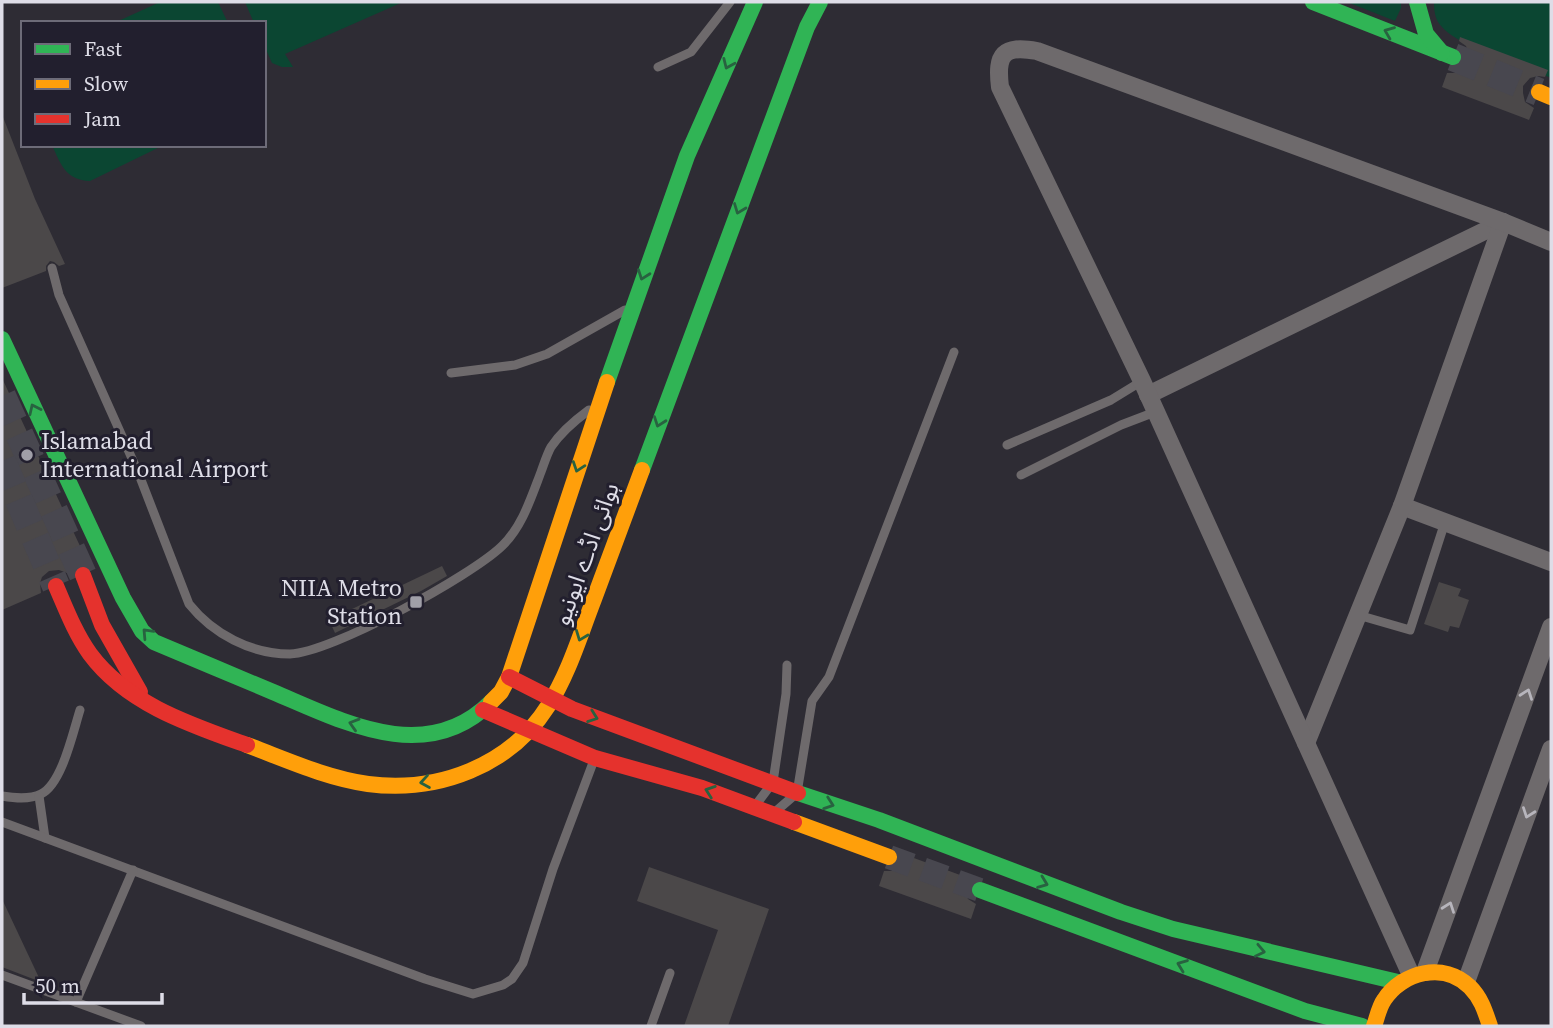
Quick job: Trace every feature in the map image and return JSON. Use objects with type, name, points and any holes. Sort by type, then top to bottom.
[{"type":"main road","points":[[2,339],[123,598],[142,631],[154,642],[348,723],[384,733],[436,732],[461,726],[501,692],[509,677],[632,306],[687,156],[755,2]]},
{"type":"main road","name":"ہوائی اڈے ایونیو","points":[[56,586],[83,643],[97,664],[113,680],[148,703],[190,724],[351,781],[380,786],[404,786],[463,774],[493,761],[540,717],[568,668],[807,27],[820,2]]},
{"type":"main road","points":[[1313,2],[1447,55],[1426,34],[1417,2]]},
{"type":"main road","points":[[83,575],[102,625],[148,703]]},
{"type":"main road","points":[[509,677],[572,709],[1173,929],[1251,949],[1411,976],[1441,972],[1466,982],[1479,995],[1487,1009],[1491,1026]]},
{"type":"main road","points":[[483,710],[595,758],[702,788],[889,857]]},
{"type":"main road","points":[[867,849],[879,820]]},
{"type":"main road","points":[[980,890],[1305,1011],[1362,1026]]},
{"type":"main road","points":[[1374,1026],[1376,1011],[1385,995],[1411,976]]},
{"type":"street","points":[[1411,976],[1148,396],[1000,87],[998,67],[1003,54],[1016,48],[1037,51],[1551,242]]},
{"type":"street","points":[[1148,396],[1503,222]]},
{"type":"street","points":[[1306,743],[1402,506],[1503,222]]},
{"type":"street","points":[[1402,506],[1551,562]]},
{"type":"street","points":[[1411,976],[1551,627]]},
{"type":"street","points":[[1466,982],[1551,749]]},
{"type":"lane","points":[[659,67],[691,52],[730,2]]},
{"type":"lane","points":[[52,268],[59,295],[138,472],[189,604],[202,620],[219,633],[241,644],[271,652],[308,652],[336,641],[416,602],[475,568],[502,546],[518,526],[550,448],[571,423],[600,402]]},
{"type":"lane","points":[[452,373],[515,365],[547,354],[632,306]]},
{"type":"lane","points":[[774,813],[797,793],[812,701],[829,677],[954,352]]},
{"type":"lane","points":[[1007,445],[1111,400],[1148,396]]},
{"type":"lane","points":[[1021,475],[1121,425],[1148,396]]},
{"type":"lane","points":[[1358,615],[1410,630],[1445,522]]},
{"type":"lane","points":[[754,807],[773,782],[786,694],[787,665]]},
{"type":"lane","points":[[2,796],[39,796],[51,787],[80,710]]},
{"type":"lane","points":[[2,822],[473,995],[503,985],[523,963],[553,869],[595,758]]},
{"type":"lane","points":[[39,796],[45,838]]},
{"type":"lane","points":[[76,1002],[133,870]]},
{"type":"lane","points":[[651,1026],[670,973]]},
{"type":"lane","points":[[2,975],[141,1026]]},
{"type":"green space","points":[[160,2],[218,2],[227,21],[118,21]]},
{"type":"green space","points":[[245,2],[403,2],[285,54],[293,67],[272,63],[266,50],[266,21],[253,21]]},
{"type":"green space","points":[[1347,2],[1401,2],[1401,8],[1395,21]]},
{"type":"green space","points":[[1434,2],[1551,2],[1551,78],[1462,42],[1442,27]]},
{"type":"green space","points":[[53,147],[160,147],[90,181],[75,178],[62,165]]},
{"type":"building","points":[[1460,37],[1548,70],[1545,77],[1530,78],[1523,86],[1525,102],[1534,108],[1529,120],[1442,87],[1447,73],[1463,70],[1469,62],[1469,54],[1466,46],[1459,41]]},
{"type":"building","points":[[3,117],[35,199],[65,264],[59,266],[50,261],[46,271],[2,288]]},
{"type":"building","name":"Islamabad International Airport","points":[[2,378],[86,559],[78,559],[71,564],[67,573],[49,571],[42,577],[41,593],[2,610]]},
{"type":"building","points":[[442,566],[447,576],[335,633],[329,620]]},
{"type":"building","points":[[1439,582],[1461,589],[1458,596],[1469,600],[1459,628],[1450,626],[1448,632],[1424,624]]},
{"type":"building","points":[[903,854],[971,879],[966,884],[965,892],[968,899],[976,904],[971,919],[879,886],[884,871],[899,868]]},
{"type":"building","points":[[649,867],[769,909],[728,1026],[684,1026],[718,930],[637,901]]},
{"type":"building","points":[[2,899],[41,982],[2,967]]},
{"type":"tunnel","points":[[1453,57],[1539,92]]},
{"type":"tunnel","points":[[2,396],[83,575]]},
{"type":"tunnel","points":[[2,461],[56,586]]},
{"type":"tunnel","points":[[889,857],[980,890]]},
{"type":"traffic: fast","points":[[607,382],[687,156],[755,2]]},
{"type":"traffic: fast","points":[[642,470],[807,27],[820,2]]},
{"type":"traffic: fast","points":[[1313,2],[1453,57]]},
{"type":"traffic: fast","points":[[1417,2],[1426,34],[1442,53]]},
{"type":"traffic: fast","points":[[2,339],[123,598],[142,631],[154,642],[327,715],[383,732],[412,735],[439,732],[466,721],[491,702]]},
{"type":"traffic: fast","points":[[798,793],[879,820],[1121,912],[1173,929],[1398,982]]},
{"type":"traffic: fast","points":[[980,890],[1305,1011],[1362,1026]]},
{"type":"traffic: slow","points":[[1539,92],[1551,97]]},
{"type":"traffic: slow","points":[[491,702],[501,692],[509,677],[607,382]]},
{"type":"traffic: slow","points":[[247,745],[337,777],[394,786],[446,779],[470,771],[514,745],[548,706],[562,680],[642,470]]},
{"type":"traffic: slow","points":[[794,822],[889,857]]},
{"type":"traffic: slow","points":[[1374,1026],[1382,1003],[1401,982],[1424,973],[1436,972],[1460,979],[1470,987],[1480,1000],[1490,1026]]},
{"type":"traffic: jam","points":[[83,575],[102,625],[140,692]]},
{"type":"traffic: jam","points":[[56,586],[71,621],[90,654],[122,686],[182,721],[247,745]]},
{"type":"traffic: jam","points":[[509,677],[572,709],[798,793]]},
{"type":"traffic: jam","points":[[483,710],[595,758],[702,788],[794,822]]},
{"type":"place","name":"Islamabad International Airport","points":[[27,455]]},
{"type":"place","name":"NIIA Metro Station","points":[[416,602]]}]
